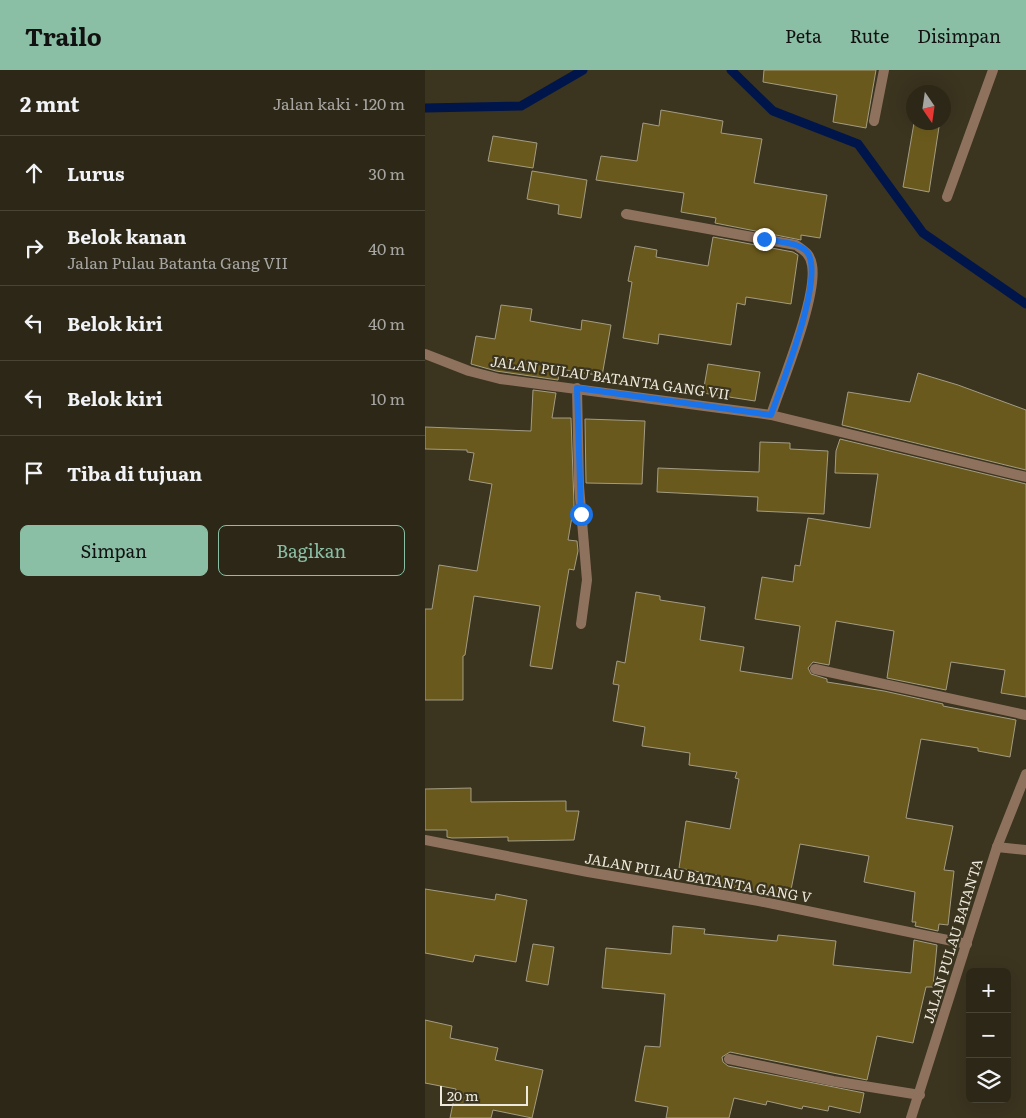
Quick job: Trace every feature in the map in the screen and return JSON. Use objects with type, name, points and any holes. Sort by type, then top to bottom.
[{"type":"street","points":[[874,121],[883,70]]},
{"type":"street","points":[[947,197],[993,70]]},
{"type":"street","points":[[626,214],[796,245],[807,252],[812,264],[813,276],[806,310],[771,415]]},
{"type":"street","name":"JALAN PULAU BATANTA GANG VII","points":[[425,354],[469,371],[500,378],[771,415],[1026,477]]},
{"type":"street","points":[[577,388],[579,486],[587,580],[581,624]]},
{"type":"street","points":[[815,669],[1026,715]]},
{"type":"street","name":"JALAN PULAU BATANTA","points":[[911,1118],[920,1095],[997,847],[1026,774]]},
{"type":"street","name":"JALAN PULAU BATANTA GANG V","points":[[425,840],[588,872],[759,901],[967,944]]},
{"type":"street","points":[[997,847],[1026,850]]},
{"type":"street","points":[[729,1059],[833,1081],[920,1095]]},
{"type":"building","points":[[764,70],[876,70],[866,128],[833,122],[837,95],[763,82]]},
{"type":"building","points":[[661,110],[723,121],[721,133],[762,139],[754,183],[827,195],[820,238],[801,235],[801,240],[715,223],[716,218],[681,212],[684,193],[596,180],[601,156],[637,161],[643,123],[659,126]]},
{"type":"building","points":[[913,130],[939,130],[929,192],[903,187]]},
{"type":"building","points":[[493,136],[537,143],[533,168],[488,161]]},
{"type":"building","points":[[532,171],[587,180],[581,218],[558,214],[559,205],[527,199]]},
{"type":"building","points":[[713,237],[793,252],[798,255],[791,304],[746,297],[745,305],[737,303],[731,345],[659,334],[658,344],[623,338],[632,282],[628,281],[635,246],[657,250],[656,257],[708,266]]},
{"type":"building","points":[[501,305],[532,309],[530,321],[581,330],[582,320],[611,325],[602,376],[560,369],[558,380],[496,371],[471,364],[476,336],[495,339]]},
{"type":"building","points":[[708,364],[760,372],[755,401],[703,393]]},
{"type":"building","points":[[918,373],[958,385],[1026,410],[1026,470],[842,425],[848,392],[910,402]]},
{"type":"building","points":[[533,390],[556,393],[552,418],[571,418],[574,505],[568,540],[577,541],[578,551],[574,570],[569,569],[552,669],[530,666],[540,606],[474,596],[465,655],[463,656],[463,700],[425,700],[425,609],[432,609],[439,565],[477,571],[492,484],[469,480],[474,453],[467,452],[467,450],[425,449],[425,427],[531,431]]},
{"type":"building","points":[[585,419],[645,421],[642,484],[586,483]]},
{"type":"building","points":[[840,439],[1026,484],[1026,697],[1001,693],[1005,670],[951,662],[946,690],[887,678],[894,631],[836,621],[829,665],[813,662],[808,668],[811,674],[827,679],[827,682],[884,691],[943,704],[943,706],[1016,720],[1010,757],[978,751],[978,748],[921,739],[906,818],[953,826],[944,870],[954,871],[948,925],[939,924],[938,931],[915,926],[916,922],[912,922],[915,892],[864,882],[869,856],[800,844],[789,900],[767,896],[767,893],[719,885],[721,876],[679,868],[686,821],[730,829],[739,779],[735,778],[737,772],[689,765],[690,753],[642,746],[645,727],[613,721],[619,685],[613,684],[617,661],[625,663],[636,592],[660,596],[660,600],[705,607],[700,640],[744,647],[740,671],[792,679],[800,626],[755,619],[762,577],[793,582],[795,565],[800,566],[808,518],[870,528],[878,474],[835,473],[836,451]]},
{"type":"building","points":[[760,442],[790,443],[790,449],[828,451],[824,514],[757,511],[758,497],[657,492],[658,468],[759,472]]},
{"type":"building","points":[[471,788],[471,802],[566,801],[566,811],[579,811],[574,840],[508,841],[508,837],[452,838],[447,837],[447,830],[425,830],[425,789]]},
{"type":"building","points":[[425,889],[495,900],[496,894],[527,900],[516,962],[475,955],[473,962],[425,953]]},
{"type":"building","points":[[673,926],[705,929],[704,934],[777,941],[778,935],[836,941],[833,965],[911,973],[914,940],[937,945],[933,987],[926,987],[913,1043],[877,1036],[867,1080],[730,1052],[722,1057],[723,1062],[728,1066],[864,1093],[860,1113],[829,1106],[828,1111],[803,1106],[802,1109],[767,1101],[766,1105],[734,1098],[729,1118],[666,1118],[668,1107],[635,1101],[645,1046],[660,1047],[665,994],[602,988],[606,948],[671,954]]},
{"type":"building","points":[[533,944],[554,947],[548,985],[526,981]]},
{"type":"building","points":[[425,1020],[452,1026],[450,1038],[498,1048],[495,1060],[543,1070],[532,1118],[493,1110],[491,1118],[450,1118],[456,1089],[425,1083]]},
{"type":"waterway","points":[[425,108],[521,106],[583,70]]},
{"type":"waterway","points":[[731,70],[773,111],[858,144],[923,233],[1026,304]]},
{"type":"route","points":[[581,514],[577,388],[771,415],[804,319],[813,276],[812,264],[807,252],[796,245],[764,239]]}]
